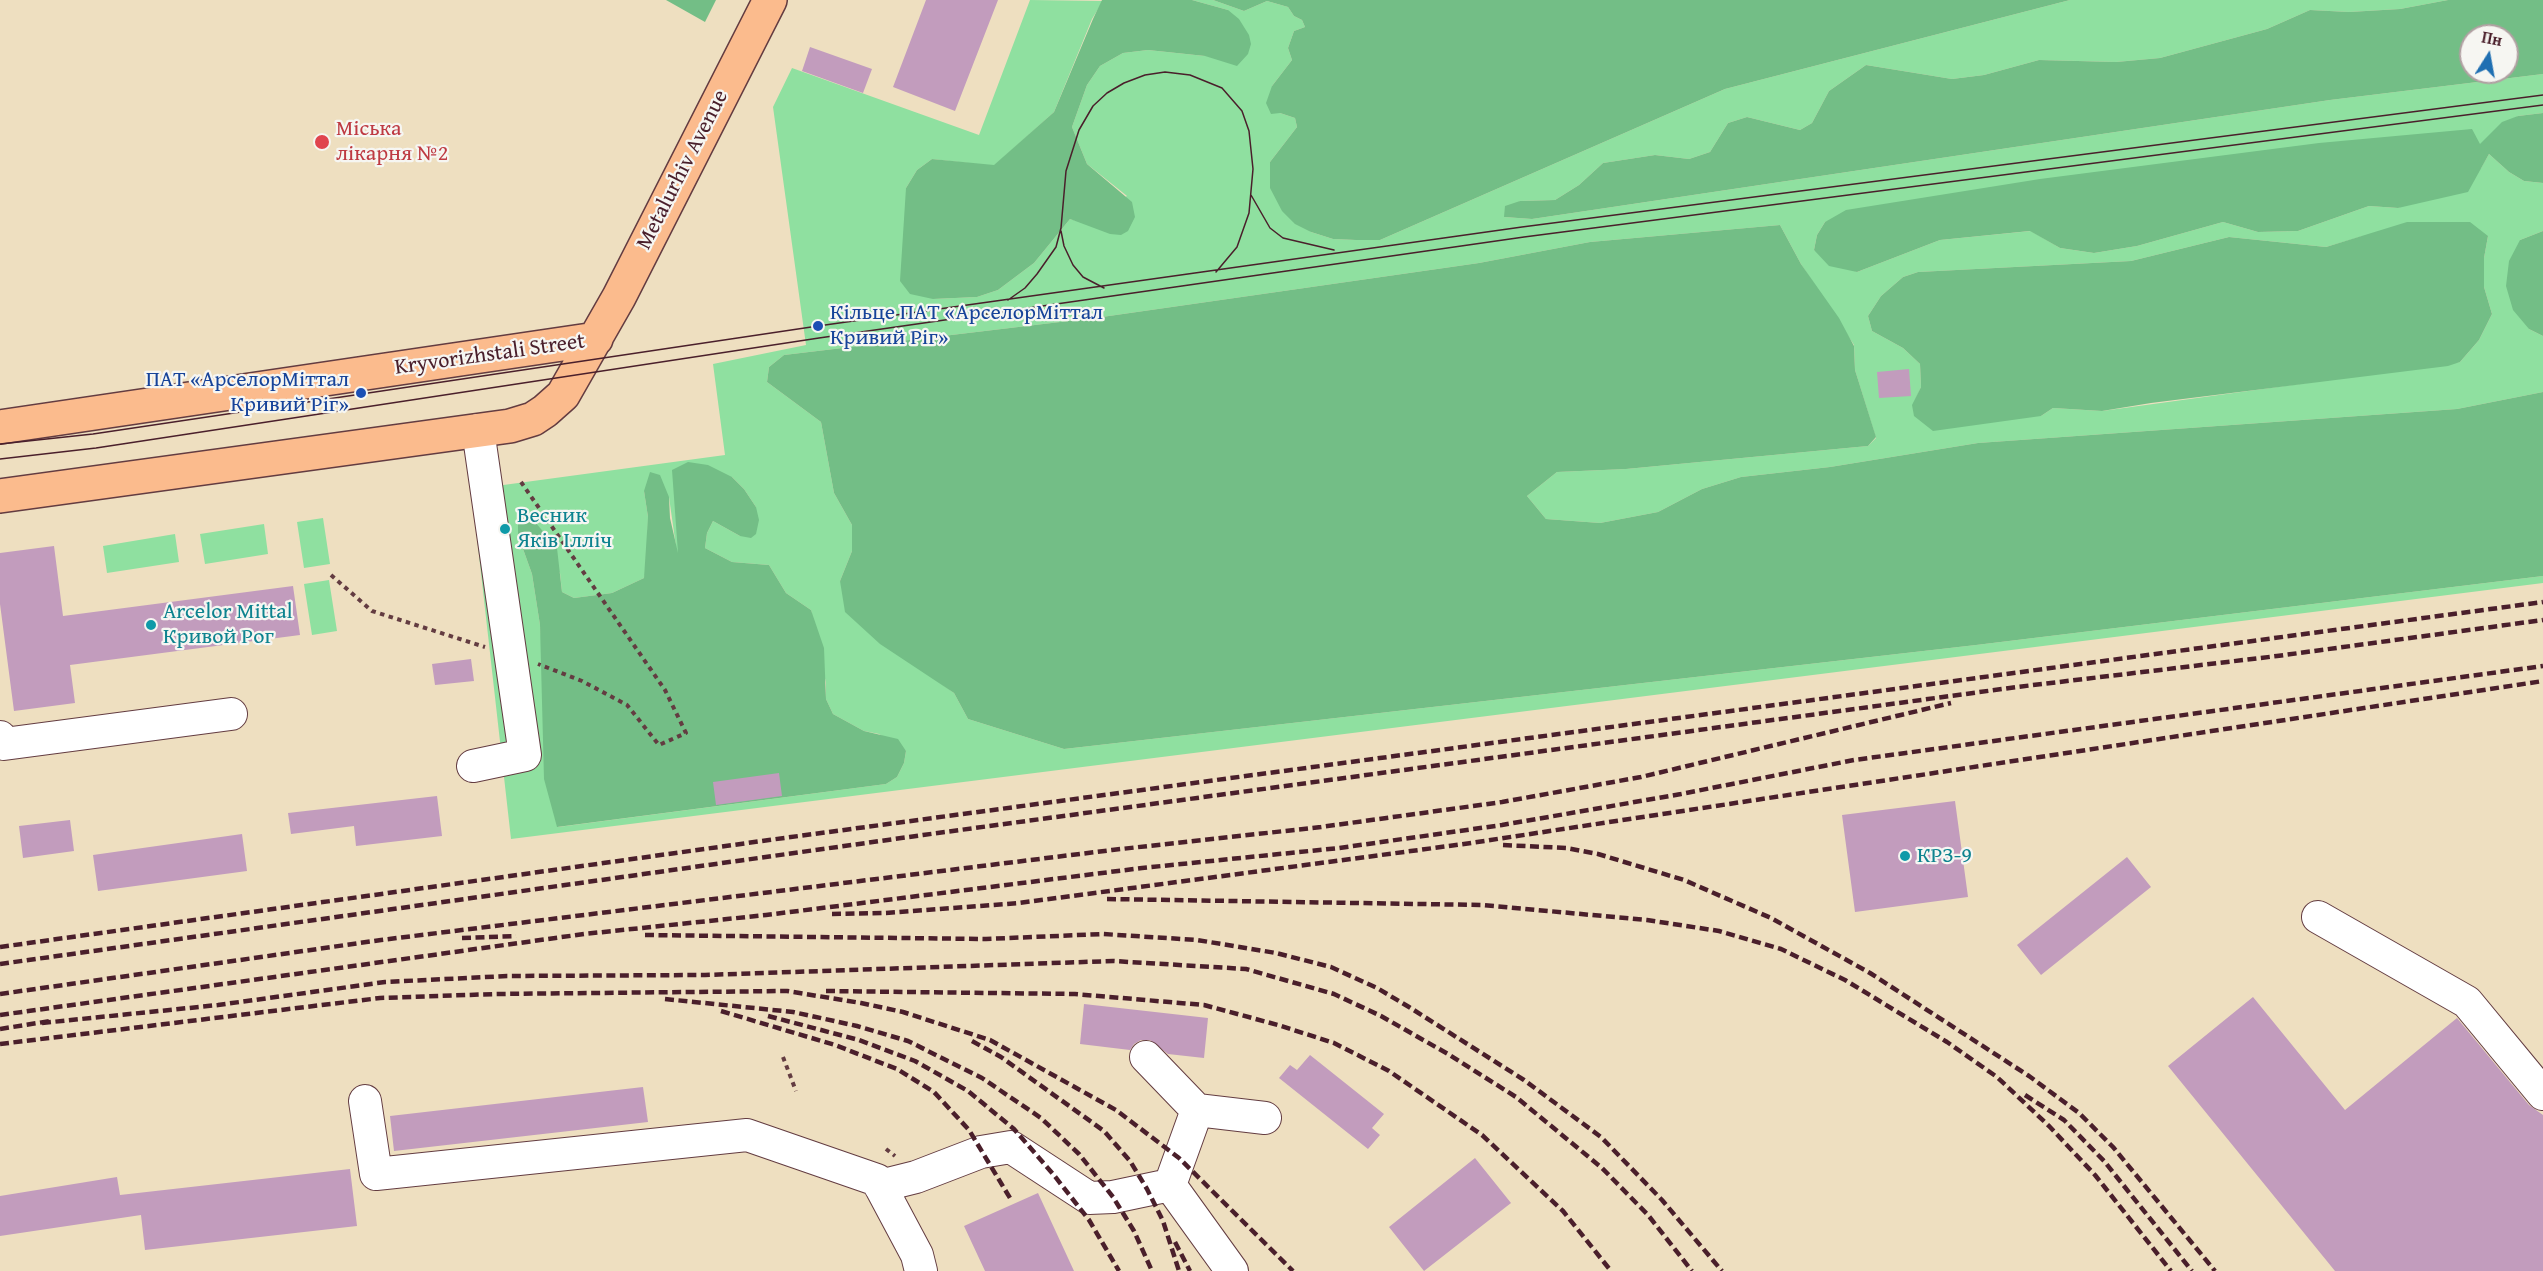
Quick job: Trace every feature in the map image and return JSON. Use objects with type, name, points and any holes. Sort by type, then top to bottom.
[{"type":"main road","name":"Metalurhiv Avenue","points":[[596,339],[770,0]]},
{"type":"main road","name":"Kryvorizhstali Street","points":[[0,427],[596,339]]},
{"type":"main road","name":"Kryvorizhstali Street","points":[[0,496],[516,424],[545,411],[563,394],[596,339]]},
{"type":"lane","points":[[473,766],[525,755],[478,430]]},
{"type":"lane","points":[[0,737],[4,744],[231,714]]},
{"type":"lane","points":[[2318,917],[2467,1002],[2543,1094]]},
{"type":"lane","points":[[1146,1057],[1197,1110],[1265,1118]]},
{"type":"lane","points":[[365,1101],[376,1174],[747,1135],[877,1180],[917,1255],[921,1271]]},
{"type":"lane","points":[[1170,1185],[1197,1110]]},
{"type":"lane","points":[[880,1186],[916,1177],[981,1152],[1011,1147],[1089,1198],[1113,1197],[1170,1185]]},
{"type":"lane","points":[[1170,1185],[1232,1271]]},
{"type":"path","points":[[521,482],[665,690],[686,734],[659,745]]},
{"type":"path","points":[[783,1057],[796,1091]]},
{"type":"green space","points":[[666,0],[716,0],[705,22]]},
{"type":"green space","points":[[1030,0],[1103,1],[1092,19],[1054,112],[994,166],[932,159],[917,170],[906,188],[933,299],[977,297],[998,290],[1034,263],[1070,219],[1081,222],[1127,196],[1087,164],[1072,127],[1087,85],[1100,66],[1123,53],[1148,50],[1205,56],[1228,10],[1192,0],[1213,0],[1244,11],[1267,1],[1288,7],[1294,16],[1302,20],[1305,27],[1294,31],[1288,48],[1292,60],[1272,86],[1280,113],[1295,118],[1297,127],[1270,162],[1311,232],[1333,239],[1380,240],[1725,89],[2070,0],[2448,0],[2400,9],[2349,12],[2310,10],[2267,29],[2160,58],[2116,62],[2039,60],[1984,75],[1952,79],[1866,65],[1829,91],[1812,123],[1800,130],[1747,117],[1728,123],[1710,152],[1689,159],[1655,155],[1603,163],[1579,185],[1555,200],[1520,201],[1504,217],[1532,219],[2330,100],[2461,84],[2519,84],[2519,77],[2543,74],[2543,113],[2518,116],[2480,145],[1825,222],[1817,235],[1814,250],[1857,272],[1940,240],[2031,231],[2060,248],[2094,253],[2137,246],[2223,222],[2258,232],[2298,231],[2369,206],[2398,208],[2481,168],[2489,154],[2509,172],[2524,181],[2543,183],[2543,231],[2520,240],[2529,329],[2543,336],[2543,392],[2457,409],[1978,443],[1830,467],[1741,477],[1702,489],[1658,512],[1600,523],[1546,519],[1527,496],[1557,472],[1626,469],[1868,446],[1876,438],[1855,370],[1854,345],[1801,264],[1780,225],[1590,242],[1479,263],[1102,317],[784,355],[769,367],[767,382],[821,422],[834,493],[852,525],[852,551],[840,581],[925,672],[954,693],[968,719],[1064,749],[1976,645],[2543,576],[2543,583],[511,839],[475,520],[496,486],[725,455],[713,364],[806,345],[773,107],[792,68],[979,135]],"holes":[[[2363,236],[2488,236],[2484,258],[2484,287],[2492,314],[2479,340],[2460,362],[2102,411],[2053,408],[2041,416],[1913,405],[1921,387],[1920,364],[1903,348],[1872,331],[1868,316],[1881,296],[1903,277],[1918,272],[2131,261],[2229,237],[2326,247]],[[732,477],[744,489],[756,507],[740,536],[713,521],[707,533],[705,548],[732,562],[769,565],[786,593],[811,610],[826,683],[826,699],[833,714],[864,731],[879,734],[906,751],[904,763],[897,777],[886,784],[558,827],[540,625],[532,574],[518,535],[518,521],[560,573],[562,592],[574,598],[612,593],[644,578],[647,569],[648,517],[644,491],[669,497],[678,561]]]},
{"type":"green space","points":[[1102,0],[1192,0],[1228,10],[1239,19],[1249,35],[1251,44],[1248,54],[1237,66],[1205,56],[1148,50],[1123,53],[1100,66],[1087,85],[1072,127],[1087,164],[1132,202],[1135,217],[1128,231],[1121,235],[1110,234],[1070,219],[1034,263],[998,290],[977,297],[933,299],[910,294],[900,281],[906,188],[917,170],[932,159],[994,165],[1054,112]]},
{"type":"green space","points":[[1213,0],[2070,0],[1725,89],[1380,240],[1356,240],[1333,239],[1295,224],[1282,211],[1270,188],[1270,162],[1297,127],[1295,118],[1280,113],[1271,114],[1266,103],[1272,86],[1292,60],[1288,48],[1294,31],[1305,27],[1302,20],[1294,16],[1288,7],[1267,1],[1244,11]]},
{"type":"green space","points":[[2448,0],[2543,0],[2543,74],[2519,77],[2519,24],[2459,24],[2459,84],[2461,84],[2330,100],[1532,219],[1504,217],[1505,206],[1520,201],[1555,200],[1579,185],[1603,163],[1655,155],[1689,159],[1710,152],[1728,123],[1747,117],[1800,130],[1812,123],[1829,91],[1866,65],[1952,79],[1984,75],[2039,60],[2116,62],[2160,58],[2267,29],[2310,10],[2349,12],[2400,9]]},
{"type":"green space","points":[[2543,113],[2543,183],[2524,181],[2509,172],[2489,154],[2468,192],[2398,208],[2369,206],[2298,231],[2258,232],[2223,222],[2137,246],[2094,253],[2060,248],[2030,231],[1940,240],[1857,272],[1829,266],[1814,250],[1817,235],[1825,222],[1846,210],[2040,179],[2319,143],[2472,129],[2480,144],[2502,122],[2518,116]]},
{"type":"green space","points":[[2407,222],[2470,222],[2488,236],[2484,258],[2484,287],[2492,314],[2479,340],[2460,362],[2448,366],[2102,411],[2053,408],[2041,416],[1933,431],[1914,416],[1912,405],[1921,387],[1920,364],[1903,348],[1872,331],[1868,316],[1881,296],[1903,277],[1918,272],[2131,261],[2229,237],[2326,247]]},
{"type":"green space","points":[[1780,225],[1801,264],[1839,318],[1854,346],[1855,370],[1876,437],[1868,446],[1626,469],[1557,472],[1527,496],[1546,519],[1600,523],[1658,512],[1702,489],[1741,477],[1830,467],[1978,443],[2457,409],[2543,392],[2543,576],[1976,645],[1064,749],[968,719],[954,693],[880,644],[845,612],[840,581],[852,551],[852,525],[834,493],[821,422],[767,382],[769,367],[784,355],[1102,317],[1479,263],[1590,242]]},
{"type":"green space","points":[[2543,231],[2543,336],[2529,329],[2513,310],[2506,286],[2509,261],[2520,240]]},
{"type":"green space","points":[[688,462],[708,465],[732,477],[744,489],[756,507],[759,520],[756,534],[751,538],[740,536],[713,521],[707,533],[705,548],[732,562],[769,565],[786,593],[811,610],[824,648],[826,699],[833,714],[864,731],[898,739],[906,751],[904,763],[897,777],[886,784],[557,827],[544,779],[540,625],[532,574],[518,535],[518,521],[530,516],[557,548],[562,592],[574,598],[612,593],[644,578],[648,517],[644,491],[650,472],[660,475],[669,497],[670,518],[678,553],[672,470]]},
{"type":"green space","points":[[323,518],[330,564],[304,568],[297,522]]},
{"type":"green space","points":[[264,524],[268,554],[205,564],[200,534]]},
{"type":"green space","points":[[175,534],[179,562],[107,573],[103,546]]},
{"type":"green space","points":[[329,580],[337,631],[312,635],[304,584]]},
{"type":"building","points":[[926,0],[998,0],[955,111],[893,87]]},
{"type":"building","points":[[810,47],[872,69],[863,93],[802,71]]},
{"type":"building","points":[[1909,369],[1911,396],[1879,398],[1877,372]]},
{"type":"building","name":"Arcelor Mittal Кривой Рог","points":[[54,546],[63,616],[293,586],[300,635],[70,665],[75,703],[14,711],[0,604],[0,553]]},
{"type":"building","points":[[471,659],[474,681],[435,685],[432,664]]},
{"type":"building","points":[[779,773],[782,796],[716,805],[713,782]]},
{"type":"building","points":[[437,796],[442,836],[356,846],[354,826],[291,834],[288,813]]},
{"type":"building","name":"КРЗ-9","points":[[1955,801],[1968,897],[1855,912],[1842,815]]},
{"type":"building","points":[[70,820],[74,851],[23,858],[19,826]]},
{"type":"building","points":[[242,834],[247,871],[98,891],[93,855]]},
{"type":"building","points":[[2127,857],[2151,887],[2041,975],[2017,945]]},
{"type":"building","points":[[2253,997],[2345,1110],[2457,1018],[2529,1105],[2543,1115],[2543,1271],[2335,1271],[2168,1066]]},
{"type":"building","points":[[1084,1004],[1208,1018],[1204,1058],[1168,1054],[1150,1040],[1141,1040],[1130,1050],[1080,1044]]},
{"type":"building","points":[[1310,1055],[1384,1114],[1372,1128],[1380,1135],[1368,1149],[1279,1078],[1290,1065],[1297,1070]]},
{"type":"building","points":[[643,1087],[648,1122],[394,1151],[390,1116]]},
{"type":"building","points":[[1475,1158],[1511,1203],[1424,1271],[1389,1227]]},
{"type":"building","points":[[350,1169],[357,1226],[145,1250],[141,1215],[0,1236],[0,1196],[117,1177],[120,1195]]},
{"type":"building","points":[[1038,1193],[1074,1271],[985,1271],[964,1226]]},
{"type":"tram line","points":[[1008,300],[1025,288],[1056,247],[1061,228],[1066,171],[1079,130],[1093,106],[1107,93],[1124,83],[1145,75],[1165,72],[1190,75],[1222,88],[1242,111],[1249,131],[1253,169],[1249,213],[1237,247],[1216,272]]},
{"type":"tram line","points":[[0,444],[93,434],[818,326],[1522,227],[2543,95]]},
{"type":"tram line","points":[[0,459],[96,448],[819,338],[1524,237],[2543,105]]},
{"type":"tram line","points":[[1251,195],[1270,228],[1283,238],[1334,250]]},
{"type":"tram line","points":[[1061,231],[1064,246],[1073,265],[1083,277],[1104,288]]},
{"type":"railway","points":[[0,947],[769,840],[2543,602]]},
{"type":"railway","points":[[0,964],[923,835],[2017,687],[2277,656],[2543,620]]},
{"type":"railway","points":[[0,1015],[584,934],[766,915],[1142,868],[1339,848],[1502,825],[1681,794],[1854,760],[2543,666]]},
{"type":"railway","points":[[832,914],[886,913],[1019,903],[1464,844],[2543,681]]},
{"type":"railway","points":[[0,994],[381,940],[1112,850],[1321,827],[1502,802],[1641,777],[1951,703]]},
{"type":"railway","points":[[1503,845],[1566,848],[1598,854],[1684,880],[1771,918],[1870,973],[2029,1076],[2079,1113],[2113,1147],[2215,1271]]},
{"type":"railway","points":[[1107,899],[1482,905],[1647,920],[1719,931],[1781,949],[1845,980],[1947,1042],[1997,1077],[2049,1126],[2095,1175],[2171,1271]]},
{"type":"railway","points":[[645,935],[986,939],[1103,934],[1197,940],[1276,953],[1331,967],[1377,988],[1409,1007],[1524,1080],[1601,1137],[1662,1200],[1722,1271]]},
{"type":"railway","points":[[462,938],[516,936]]},
{"type":"railway","points":[[42,1023],[218,1005],[385,982],[507,976],[705,975],[1113,961],[1246,969],[1334,994],[1381,1016],[1448,1054],[1516,1097],[1602,1168],[1648,1215],[1692,1271]]},
{"type":"railway","points":[[0,1044],[380,998],[496,994],[787,991],[861,1003],[903,1012],[990,1040],[1116,1110],[1179,1158],[1293,1271]]},
{"type":"railway","points":[[826,991],[1075,994],[1204,1005],[1334,1043],[1389,1071],[1482,1135],[1563,1211],[1611,1271]]},
{"type":"railway","points":[[665,999],[793,1012],[857,1026],[908,1041],[982,1078],[1041,1118],[1079,1154],[1113,1197],[1134,1231],[1152,1271]]},
{"type":"railway","points":[[721,1011],[835,1045],[897,1069],[934,1092],[969,1130],[1010,1198]]},
{"type":"railway","points":[[768,1016],[859,1040],[915,1061],[968,1091],[1014,1129],[1053,1174],[1089,1220],[1119,1271]]},
{"type":"railway","points":[[0,1029],[50,1021]]},
{"type":"railway","points":[[972,1041],[1001,1057],[1104,1131],[1130,1161],[1147,1189],[1163,1221],[1179,1271]]},
{"type":"railway","points":[[2025,1095],[2064,1120],[2104,1161],[2192,1271]]},
{"type":"railway","points":[[1175,1242],[1190,1271]]},
{"type":"place","name":"Міська лікарня №2","points":[[322,142]]},
{"type":"place","name":"Кільце ПАТ «АрселорМіттал Кривий Ріг»","points":[[818,326]]},
{"type":"place","name":"ПАТ «АрселорМіттал Кривий Ріг»","points":[[361,393]]},
{"type":"place","name":"Весник Яків Ілліч","points":[[505,529]]},
{"type":"place","name":"Arcelor Mittal Кривой Рог","points":[[151,625]]},
{"type":"place","name":"КРЗ-9","points":[[1905,856]]}]
